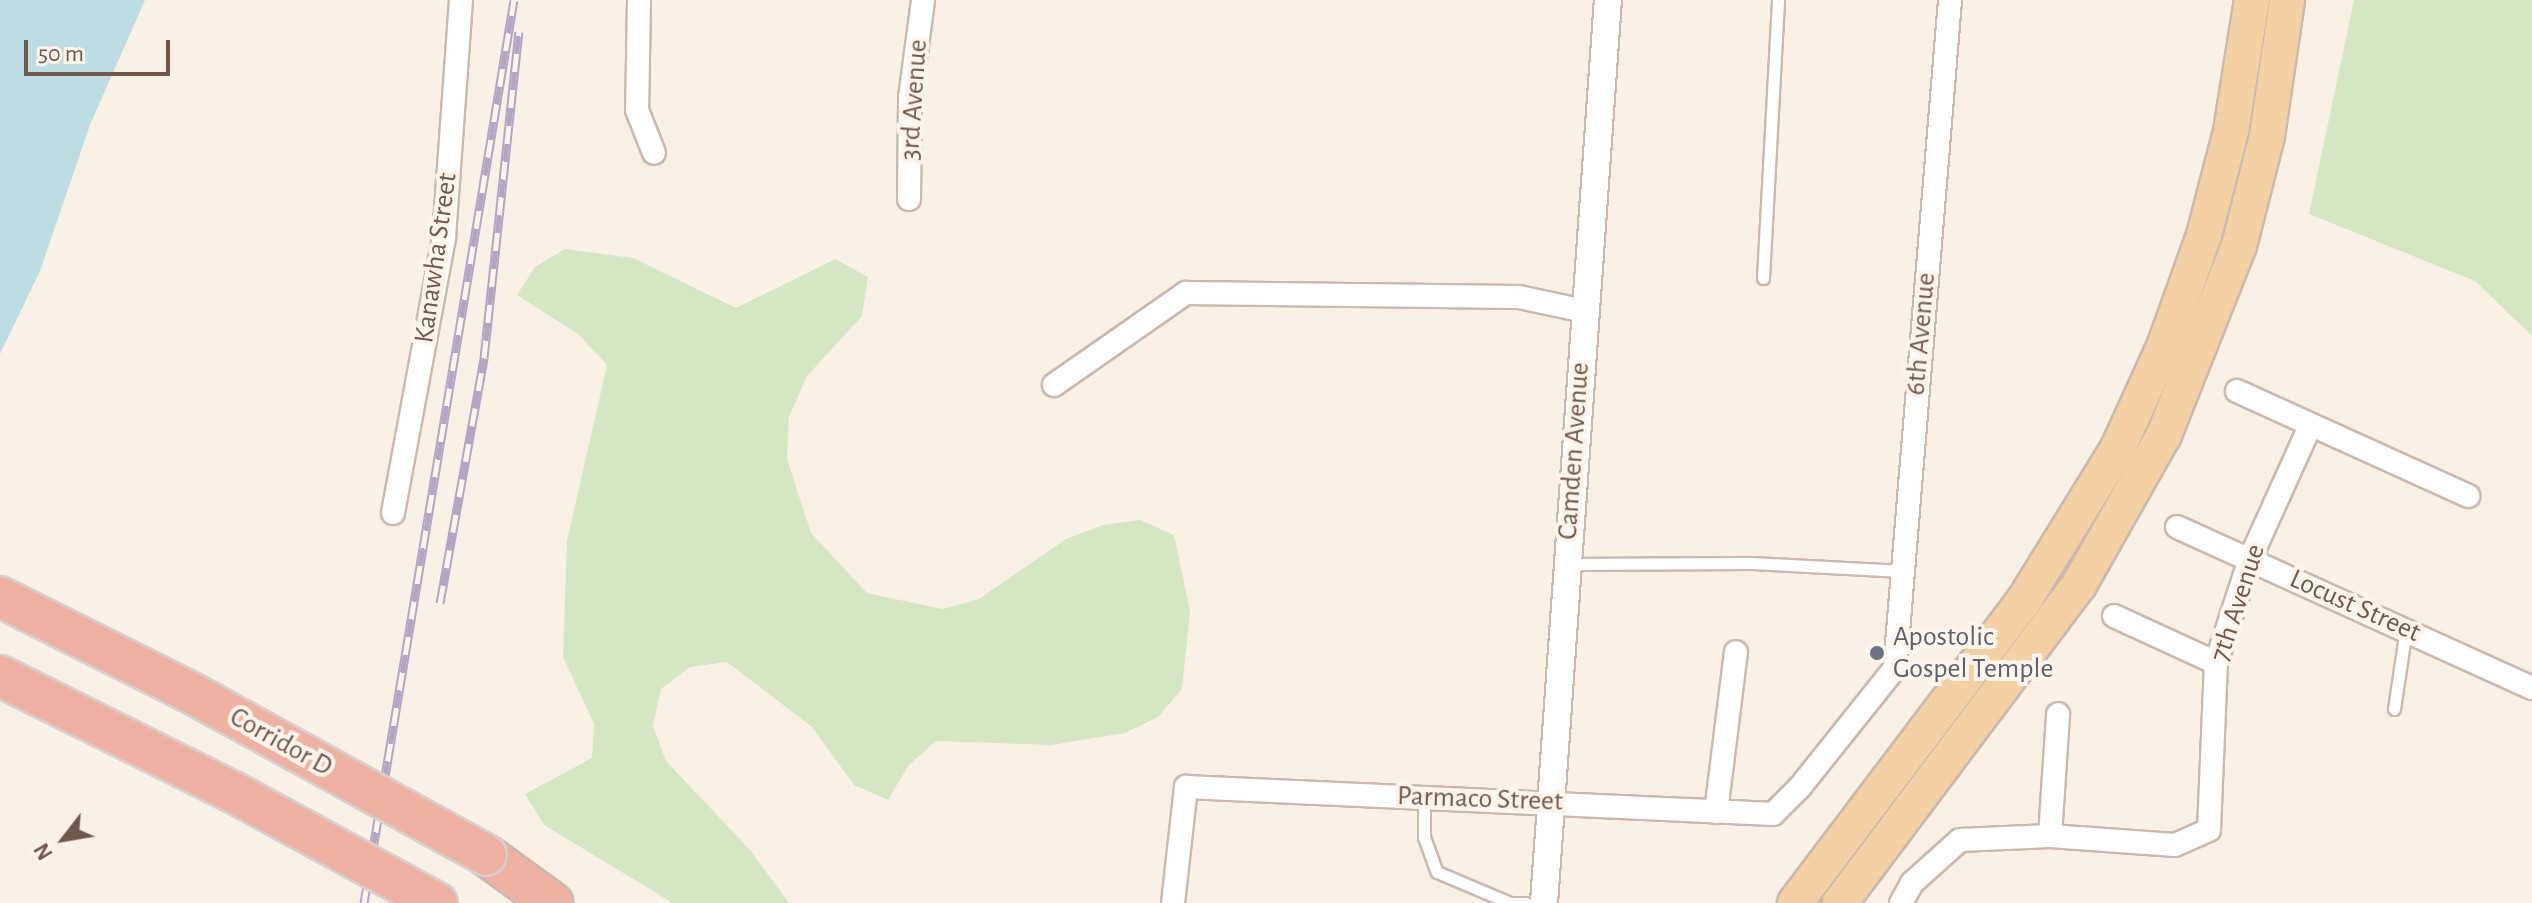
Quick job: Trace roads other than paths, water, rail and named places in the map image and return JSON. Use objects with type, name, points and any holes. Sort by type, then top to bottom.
[{"type":"highway","name":"Corridor D","points":[[0,597],[186,690],[486,855],[552,903]]},
{"type":"highway","points":[[0,676],[235,793],[437,903]]},
{"type":"main road","points":[[1795,903],[2030,592],[2117,450],[2164,347],[2204,235],[2231,131],[2252,0]]},
{"type":"main road","points":[[1840,903],[2079,585],[2164,435],[2242,236],[2267,136],[2287,0]]},
{"type":"street","name":"Kanawha Street","points":[[393,513],[444,237],[461,0]]},
{"type":"street","points":[[639,0],[637,110],[654,153]]},
{"type":"street","name":"3rd Avenue","points":[[909,199],[910,98],[923,0]]},
{"type":"street","name":"Camden Avenue","points":[[1544,903],[1548,800],[1608,0]]},
{"type":"street","name":"6th Avenue","points":[[1773,814],[1895,668],[1950,0]]},
{"type":"street","points":[[1054,385],[1186,293],[1519,297],[1585,311]]},
{"type":"street","points":[[2237,391],[2468,496]]},
{"type":"street","name":"7th Avenue","points":[[2050,836],[2175,845],[2209,830],[2216,663],[2250,559],[2310,426]]},
{"type":"street","name":"Locust Street","points":[[2177,527],[2532,688]]},
{"type":"street","points":[[2114,616],[2216,663]]},
{"type":"street","points":[[1716,812],[1736,652]]},
{"type":"street","points":[[1901,903],[1912,883],[1960,840],[2050,836],[2058,714]]},
{"type":"street","name":"Parmaco Street","points":[[1173,903],[1186,787],[1548,800],[1773,814]]},
{"type":"lane","points":[[1763,278],[1778,0]]},
{"type":"lane","points":[[1566,564],[1752,563],[1903,571]]},
{"type":"lane","points":[[2394,709],[2406,629]]},
{"type":"lane","points":[[1424,797],[1424,837],[1437,872],[1508,903],[1526,903]]},
{"type":"water","points":[[0,0],[145,0],[90,125],[40,271],[0,354]]},
{"type":"railway","points":[[364,903],[514,0]]},
{"type":"railway","points":[[440,603],[484,358],[519,32]]},
{"type":"place","name":"Apostolic Gospel Temple","points":[[1877,653]]}]
